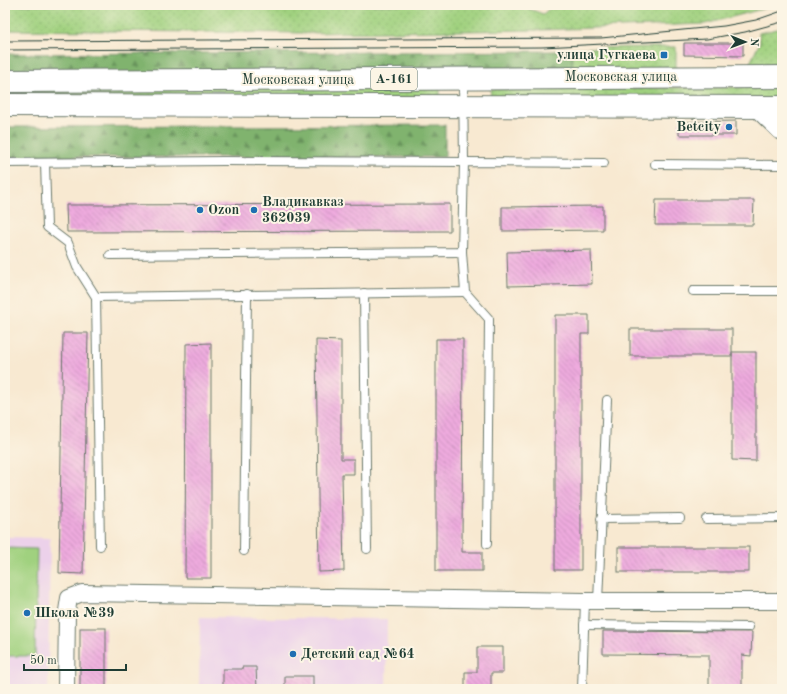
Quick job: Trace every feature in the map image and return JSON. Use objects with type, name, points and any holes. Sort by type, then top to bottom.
[{"type":"main road","name":"Московская улица","points":[[5,81],[782,77]]},
{"type":"main road","name":"Московская улица","points":[[5,105],[782,107]]},
{"type":"main road","points":[[760,108],[782,129]]},
{"type":"street","points":[[66,689],[67,611],[69,598],[82,593],[591,601],[782,601]]},
{"type":"lane","points":[[463,79],[464,162],[462,252],[465,292],[489,319],[487,544]]},
{"type":"lane","points":[[5,163],[224,161],[604,163]]},
{"type":"lane","points":[[45,162],[47,227],[68,243],[76,267],[96,296],[100,546]]},
{"type":"lane","points":[[655,164],[782,165]]},
{"type":"lane","points":[[110,255],[462,252]]},
{"type":"lane","points":[[693,291],[782,291]]},
{"type":"lane","points":[[96,296],[465,292]]},
{"type":"lane","points":[[364,293],[367,550]]},
{"type":"lane","points":[[244,551],[247,294]]},
{"type":"lane","points":[[582,689],[584,625],[591,601],[602,519],[607,400]]},
{"type":"lane","points":[[602,519],[680,518]]},
{"type":"lane","points":[[706,519],[782,518]]},
{"type":"lane","points":[[584,625],[749,627]]},
{"type":"shaded area","name":"Школа №39","points":[[5,537],[50,538],[48,689],[5,689]]},
{"type":"shaded area","name":"Детский сад №64","points":[[200,617],[387,619],[386,689],[199,689]]},
{"type":"green space","points":[[5,5],[519,5],[543,14],[554,5],[778,5],[705,24],[539,30],[303,33],[5,30]]},
{"type":"green space","points":[[782,28],[782,65],[749,65],[760,42],[759,33]]},
{"type":"green space","points":[[676,47],[676,72],[572,73],[572,48]]},
{"type":"green space","points":[[572,51],[572,73],[5,75],[5,54]]},
{"type":"green space","points":[[440,84],[440,99],[5,100],[5,85]]},
{"type":"green space","points":[[782,87],[782,100],[490,99],[491,89]]},
{"type":"green space","points":[[445,125],[445,157],[5,157],[5,127]]},
{"type":"green space","points":[[5,548],[37,549],[35,656],[5,656]]},
{"type":"building","points":[[684,43],[743,43],[743,56],[684,55]]},
{"type":"building","points":[[736,121],[736,135],[679,135],[679,122]]},
{"type":"building","points":[[656,200],[754,200],[753,225],[655,225]]},
{"type":"building","points":[[450,204],[450,231],[67,232],[66,205]]},
{"type":"building","points":[[603,206],[603,230],[502,231],[502,207]]},
{"type":"building","points":[[591,250],[592,284],[508,286],[507,252]]},
{"type":"building","points":[[555,315],[589,315],[589,334],[581,334],[581,570],[555,570]]},
{"type":"building","points":[[630,329],[732,329],[732,356],[630,356]]},
{"type":"building","points":[[63,333],[88,333],[83,574],[59,573]]},
{"type":"building","points":[[436,339],[463,339],[462,552],[482,552],[482,571],[436,571]]},
{"type":"building","points":[[316,340],[341,341],[341,459],[354,459],[354,474],[342,474],[344,571],[319,572]]},
{"type":"building","points":[[211,343],[211,578],[185,578],[186,344]]},
{"type":"building","points":[[732,352],[756,352],[756,461],[732,460]]},
{"type":"building","points":[[618,547],[749,547],[749,572],[618,572]]},
{"type":"building","points":[[80,628],[106,628],[106,689],[80,689]]},
{"type":"building","points":[[603,631],[752,632],[751,656],[742,655],[742,689],[709,689],[709,655],[603,654]]},
{"type":"building","points":[[477,647],[503,647],[503,673],[491,673],[491,689],[465,689],[465,672],[477,672]]},
{"type":"building","points":[[242,667],[256,667],[257,689],[223,689],[223,669],[242,669]]},
{"type":"building","points":[[285,676],[313,676],[313,689],[285,689]]},
{"type":"tram line","points":[[5,41],[601,38],[724,26],[756,20],[782,11]]},
{"type":"tram line","points":[[5,50],[542,47],[707,39],[745,32],[782,22]]},
{"type":"place","name":"улица Гугкаева","points":[[664,55]]},
{"type":"place","name":"Betcity","points":[[729,127]]},
{"type":"place","name":"Ozon","points":[[200,210]]},
{"type":"place","name":"Владикавказ 362039","points":[[254,210]]},
{"type":"place","name":"Школа №39","points":[[27,613]]},
{"type":"place","name":"Детский сад №64","points":[[293,654]]}]
